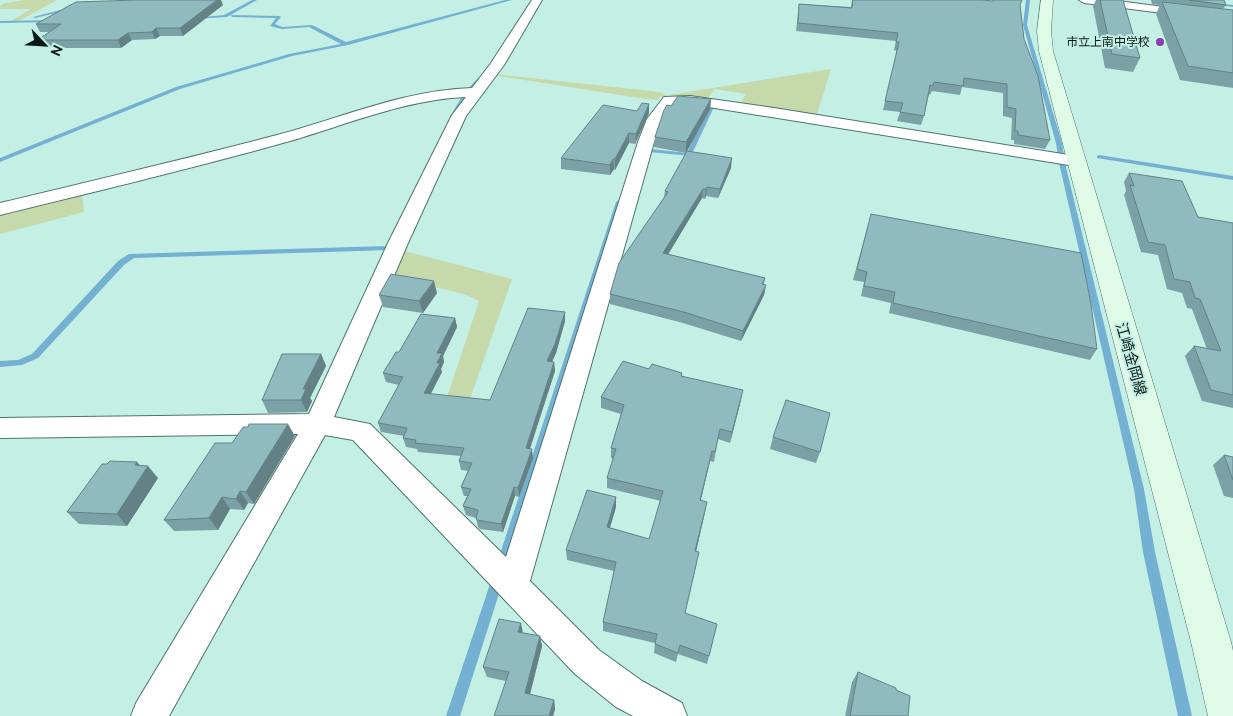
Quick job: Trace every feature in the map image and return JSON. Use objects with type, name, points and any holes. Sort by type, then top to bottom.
[{"type":"main road","name":"江崎金岡線","points":[[1047,0],[1044,31],[1046,51],[1067,160],[1211,642],[1229,716]]},
{"type":"street","points":[[149,716],[312,424],[470,91],[497,65],[537,0]]},
{"type":"street","points":[[1084,0],[1233,19]]},
{"type":"street","points":[[0,209],[284,138],[372,111],[470,91]]},
{"type":"street","points":[[504,575],[646,142],[654,119],[669,100],[690,100],[774,112],[1067,160]]},
{"type":"street","points":[[0,428],[312,424],[361,431],[504,575],[587,662],[629,694],[669,716]]},
{"type":"green space","points":[[26,0],[57,0],[19,21],[11,21],[31,9],[0,9],[0,6],[5,3]]},
{"type":"green space","points":[[831,69],[816,117],[739,106],[746,94],[714,89],[706,101],[669,95]]},
{"type":"green space","points":[[492,75],[660,92],[667,96],[660,97],[658,100],[646,99]]},
{"type":"green space","points":[[82,192],[84,212],[0,234],[0,213]]},
{"type":"green space","points":[[401,250],[512,279],[469,402],[446,400],[479,301],[457,292],[414,282],[392,271]]},
{"type":"building","points":[[217,0],[180,28],[156,28],[152,32],[128,33],[118,40],[39,39],[61,24],[36,24],[76,2]]},
{"type":"building","points":[[853,0],[1022,0],[1020,5],[1024,39],[1038,76],[1050,140],[1018,135],[1018,131],[1015,131],[1016,109],[1007,107],[1007,84],[964,78],[963,86],[934,82],[933,86],[930,85],[924,116],[900,112],[903,103],[885,101],[899,42],[896,42],[898,33],[798,23],[799,4],[852,8]]},
{"type":"building","points":[[1100,0],[1123,0],[1140,58],[1112,54]]},
{"type":"building","points":[[1189,0],[1224,0],[1226,5]]},
{"type":"building","points":[[1162,2],[1233,10],[1233,73],[1188,66]]},
{"type":"building","points":[[678,96],[711,99],[686,142],[655,137],[664,110],[667,105],[671,106]]},
{"type":"building","points":[[642,103],[649,104],[636,134],[629,133],[610,165],[561,158],[603,105],[637,111]]},
{"type":"building","points":[[687,151],[732,158],[720,189],[707,187],[703,189],[663,253],[765,278],[762,284],[766,285],[743,331],[684,312],[610,294],[619,263],[668,192],[665,191]]},
{"type":"building","points":[[1129,173],[1182,181],[1198,217],[1233,223],[1233,395],[1211,390],[1194,346],[1221,351],[1200,299],[1195,298],[1190,282],[1174,279],[1165,245],[1148,242],[1130,185],[1134,186]]},
{"type":"building","points":[[871,214],[1081,253],[1097,349],[893,303],[895,292],[864,286],[867,272],[857,269]]},
{"type":"building","points":[[391,274],[434,281],[419,301],[379,295]]},
{"type":"building","points":[[528,308],[565,312],[555,344],[547,361],[554,362],[526,448],[532,449],[518,488],[514,487],[501,524],[477,520],[478,510],[463,506],[471,489],[461,487],[472,463],[459,461],[464,448],[415,443],[416,440],[403,438],[407,428],[378,423],[403,377],[383,373],[396,352],[399,352],[421,314],[455,318],[437,353],[442,353],[437,363],[440,363],[424,393],[490,400]]},
{"type":"building","points":[[282,354],[321,354],[303,389],[306,389],[301,400],[262,400]]},
{"type":"building","points":[[623,361],[649,369],[652,364],[682,373],[681,376],[743,390],[732,432],[720,429],[715,452],[712,451],[700,500],[707,502],[695,551],[699,552],[685,613],[717,624],[709,656],[680,645],[678,653],[655,644],[657,634],[603,622],[616,562],[566,550],[587,490],[616,497],[607,527],[649,539],[663,491],[607,478],[616,449],[611,448],[624,405],[601,397]]},
{"type":"building","points":[[786,400],[830,413],[820,452],[773,437]]},
{"type":"building","points":[[249,424],[288,424],[246,492],[240,491],[236,499],[222,497],[209,518],[164,520],[215,443],[232,443],[243,427],[248,427]]},
{"type":"building","points":[[1224,455],[1233,457],[1233,480]]},
{"type":"building","points":[[110,461],[137,462],[135,465],[148,466],[117,514],[67,512],[102,464],[107,464]]},
{"type":"building","points":[[499,619],[521,623],[518,632],[540,636],[525,693],[554,700],[549,716],[494,716],[509,672],[483,667]]},
{"type":"building","points":[[858,672],[910,696],[908,716],[850,716]]},
{"type":"waterway","points":[[225,16],[255,0]]},
{"type":"waterway","points":[[346,44],[510,0]]},
{"type":"waterway","points":[[1028,0],[1025,25],[1059,143],[1062,163],[1139,489],[1149,552],[1185,716]]},
{"type":"waterway","points":[[1216,4],[1233,6]]},
{"type":"waterway","points":[[35,17],[68,9]]},
{"type":"waterway","points":[[194,18],[226,16]]},
{"type":"waterway","points":[[232,16],[279,17],[272,25],[282,28],[310,26],[346,44]]},
{"type":"waterway","points":[[0,22],[53,21]]},
{"type":"waterway","points":[[0,160],[178,88],[291,55],[346,44]]},
{"type":"waterway","points":[[454,115],[466,94],[480,79]]},
{"type":"waterway","points":[[651,151],[689,155],[711,107]]},
{"type":"waterway","points":[[1099,157],[1233,178]]},
{"type":"waterway","points":[[502,566],[619,202]]},
{"type":"waterway","points":[[0,364],[14,364],[35,356],[121,263],[132,256],[387,248]]},
{"type":"waterway","points":[[453,716],[498,578]]},
{"type":"place","name":"市立上南中学校","points":[[1160,42]]}]
